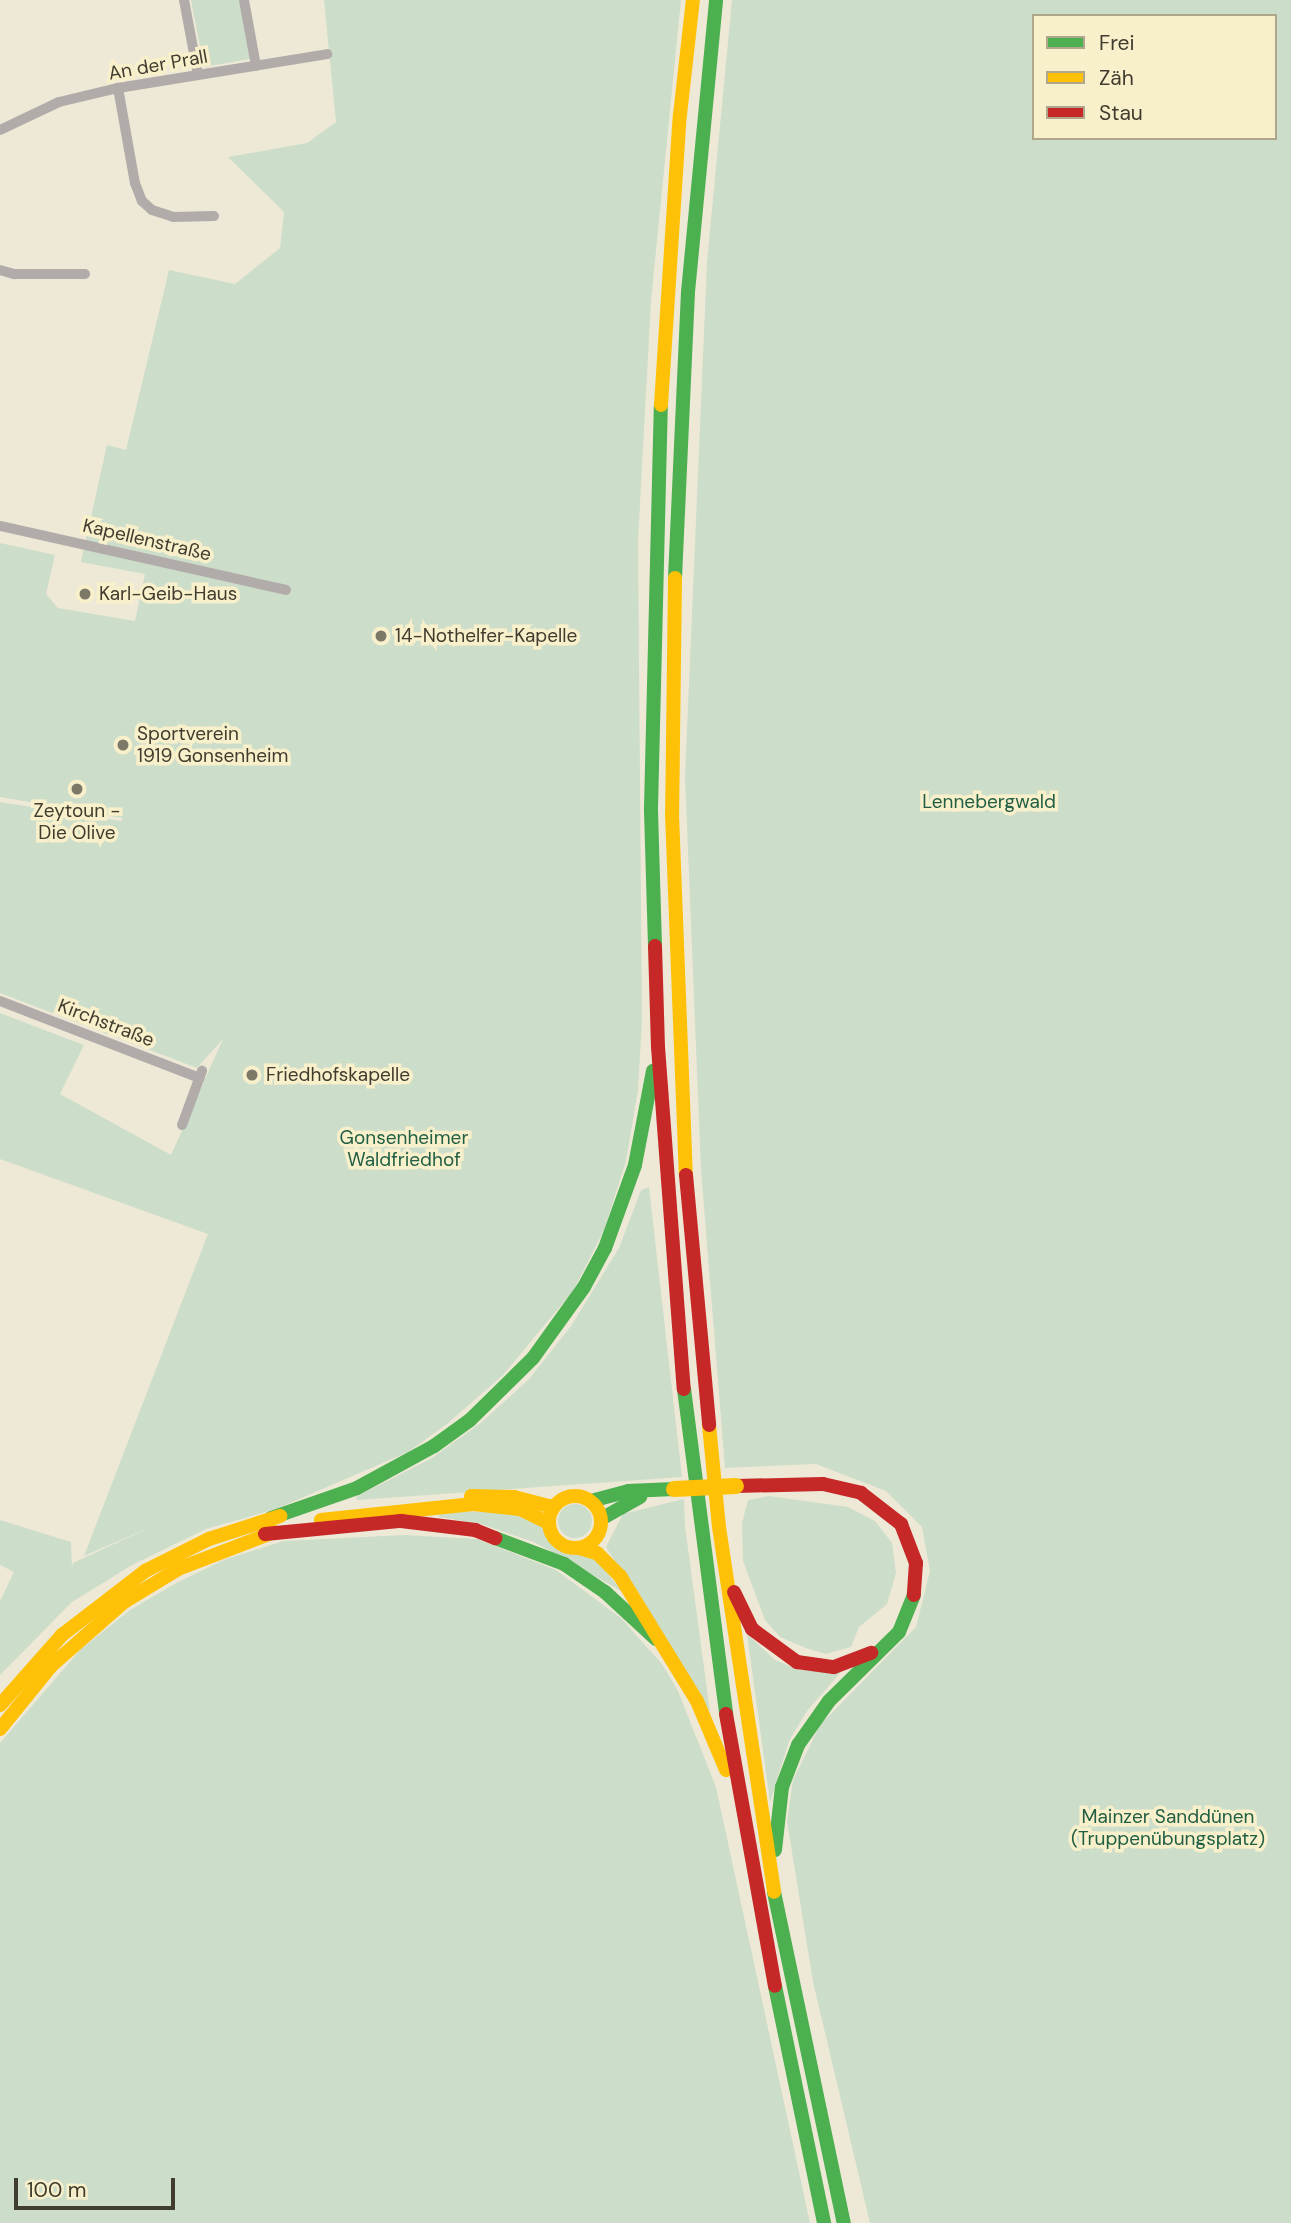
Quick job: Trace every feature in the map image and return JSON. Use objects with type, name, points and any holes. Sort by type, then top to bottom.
[{"type":"main road","points":[[693,0],[681,115],[656,478],[651,808],[658,1047],[682,1366],[700,1533],[740,1813],[824,2223]]},
{"type":"main road","points":[[716,0],[689,278],[678,469],[672,801],[686,1175],[726,1574],[773,1885],[844,2223]]},
{"type":"main road","points":[[0,1705],[62,1634],[115,1591],[172,1556],[357,1488],[425,1451],[470,1420],[533,1359],[584,1287],[622,1207],[658,1047]]},
{"type":"main road","points":[[549,1523],[553,1507],[567,1497],[591,1501],[628,1491],[736,1486],[839,1486],[884,1507],[901,1524],[916,1563],[913,1602],[899,1632],[829,1701],[797,1745],[778,1811],[773,1885]]},
{"type":"main road","points":[[579,1548],[593,1541],[601,1519],[628,1501],[674,1489]]},
{"type":"main road","points":[[271,1518],[457,1496],[514,1497],[553,1507]]},
{"type":"main road","points":[[591,1501],[601,1519]]},
{"type":"main road","points":[[0,1729],[51,1666],[124,1602],[178,1569],[265,1535],[342,1515],[463,1505],[520,1509],[549,1523],[562,1544],[597,1553],[613,1567],[701,1711],[740,1813]]},
{"type":"main road","points":[[265,1535],[375,1521],[475,1530],[564,1564],[605,1592],[656,1639]]},
{"type":"main road","points":[[726,1574],[752,1629],[797,1662],[823,1667],[848,1664],[874,1652],[899,1632]]},
{"type":"street","points":[[184,0],[198,75]]},
{"type":"street","points":[[244,0],[256,66]]},
{"type":"street","name":"An der Prall","points":[[0,130],[59,102],[118,88],[327,54]]},
{"type":"street","points":[[118,88],[135,183],[142,201],[152,210],[173,217],[214,216]]},
{"type":"street","points":[[0,270],[14,274],[85,274]]},
{"type":"street","name":"Kapellenstraße","points":[[0,526],[286,590]]},
{"type":"street","name":"Kirchstraße","points":[[0,1001],[201,1074],[182,1125]]},
{"type":"green space","points":[[191,0],[240,0],[250,59],[204,67]]},
{"type":"green space","name":"Gonsenheimer Waldfriedhof","points":[[324,0],[681,0],[651,301],[638,541],[642,1021],[638,1090],[626,1161],[604,1230],[573,1291],[503,1375],[447,1424],[408,1452],[276,1509],[206,1529],[132,1565],[72,1602],[0,1675],[0,1601],[14,1572],[0,1565],[0,1520],[71,1542],[72,1568],[73,1563],[155,1525],[84,1556],[208,1234],[0,1159],[0,1013],[84,1045],[60,1094],[171,1155],[223,1039],[197,1068],[0,993],[0,802],[121,821],[123,818],[0,797],[0,543],[55,555],[46,594],[58,608],[135,621],[145,574],[81,562],[107,445],[126,450],[169,270],[235,284],[280,248],[284,212],[228,157],[307,143],[336,122]]},
{"type":"green space","name":"Lennebergwald","points":[[732,0],[1291,0],[1291,2223],[870,2223],[813,1982],[787,1821],[793,1780],[820,1725],[916,1627],[930,1571],[922,1527],[886,1491],[816,1464],[725,1468],[701,1170],[685,777],[707,262]]},
{"type":"green space","points":[[649,1187],[682,1477],[357,1500],[356,1497],[432,1458],[482,1422],[529,1379],[571,1326],[619,1248],[641,1190]]},
{"type":"green space","points":[[769,1496],[848,1507],[875,1521],[892,1543],[896,1573],[887,1604],[859,1627],[851,1647],[826,1654],[806,1648],[780,1637],[765,1620],[743,1561],[742,1523],[748,1500]]},
{"type":"green space","points":[[684,1499],[685,1526],[710,1712],[606,1547],[623,1514]]},
{"type":"green space","points":[[575,1504],[587,1509],[592,1521],[587,1533],[575,1538],[563,1533],[558,1521],[563,1509]]},
{"type":"green space","points":[[439,1511],[512,1512],[541,1526],[557,1549],[595,1558],[623,1592],[534,1542],[481,1524],[439,1517]]},
{"type":"green space","points":[[404,1535],[477,1539],[556,1570],[621,1618],[662,1664],[678,1691],[716,1787],[810,2223],[0,2223],[0,1743],[81,1649],[130,1610],[178,1582],[226,1559],[284,1541]]},
{"type":"green space","points":[[747,1634],[775,1660],[800,1670],[841,1672],[807,1711],[789,1741],[770,1802]]},
{"type":"traffic: fast","points":[[675,578],[688,292],[716,0]]},
{"type":"traffic: fast","points":[[655,946],[651,808],[661,405]]},
{"type":"traffic: fast","points":[[271,1518],[357,1488],[434,1446],[470,1420],[533,1358],[584,1287],[605,1248],[635,1165],[653,1071]]},
{"type":"traffic: fast","points":[[684,1389],[726,1714]]},
{"type":"traffic: fast","points":[[591,1501],[628,1491],[674,1489]]},
{"type":"traffic: fast","points":[[601,1519],[640,1497]]},
{"type":"traffic: fast","points":[[495,1538],[564,1564],[605,1592],[656,1639]]},
{"type":"traffic: fast","points":[[775,1850],[782,1787],[798,1745],[829,1701],[899,1632],[914,1595]]},
{"type":"traffic: fast","points":[[774,1892],[844,2223]]},
{"type":"traffic: fast","points":[[775,1986],[824,2223]]},
{"type":"traffic: slow","points":[[661,405],[680,115],[693,0]]},
{"type":"traffic: slow","points":[[675,578],[672,814],[686,1175]]},
{"type":"traffic: slow","points":[[709,1425],[719,1527],[774,1892]]},
{"type":"traffic: slow","points":[[674,1489],[736,1486]]},
{"type":"traffic: slow","points":[[471,1496],[514,1497],[553,1507]]},
{"type":"traffic: slow","points":[[575,1496],[585,1498],[593,1504],[599,1512],[601,1522],[599,1532],[593,1540],[585,1546],[575,1548],[565,1546],[557,1540],[551,1532],[549,1522],[551,1512],[557,1504],[565,1498],[575,1496]]},
{"type":"traffic: slow","points":[[321,1520],[473,1504],[520,1509],[549,1523]]},
{"type":"traffic: slow","points":[[0,1705],[62,1635],[145,1571],[209,1539],[280,1516]]},
{"type":"traffic: slow","points":[[0,1729],[51,1666],[124,1602],[178,1569],[274,1532]]},
{"type":"traffic: slow","points":[[579,1548],[597,1553],[620,1576],[697,1701],[726,1770]]},
{"type":"traffic: jam","points":[[655,946],[658,1047],[684,1389]]},
{"type":"traffic: jam","points":[[686,1175],[709,1425]]},
{"type":"traffic: jam","points":[[736,1486],[823,1484],[861,1493],[901,1524],[916,1563],[914,1595]]},
{"type":"traffic: jam","points":[[265,1534],[401,1521],[475,1530],[495,1538]]},
{"type":"traffic: jam","points":[[734,1592],[752,1629],[797,1662],[834,1667],[871,1653]]},
{"type":"traffic: jam","points":[[726,1714],[775,1986]]},
{"type":"place","name":"Karl-Geib-Haus","points":[[85,594]]},
{"type":"place","name":"14-Nothelfer-Kapelle","points":[[381,636]]},
{"type":"place","name":"Sportverein 1919 Gonsenheim","points":[[123,745]]},
{"type":"place","name":"Zeytoun - Die Olive","points":[[77,789]]},
{"type":"place","name":"Friedhofskapelle","points":[[252,1075]]},
{"type":"park label","name":"Mainzer Sanddünen (Truppenübungsplatz)","points":[[1168,1828]]}]
